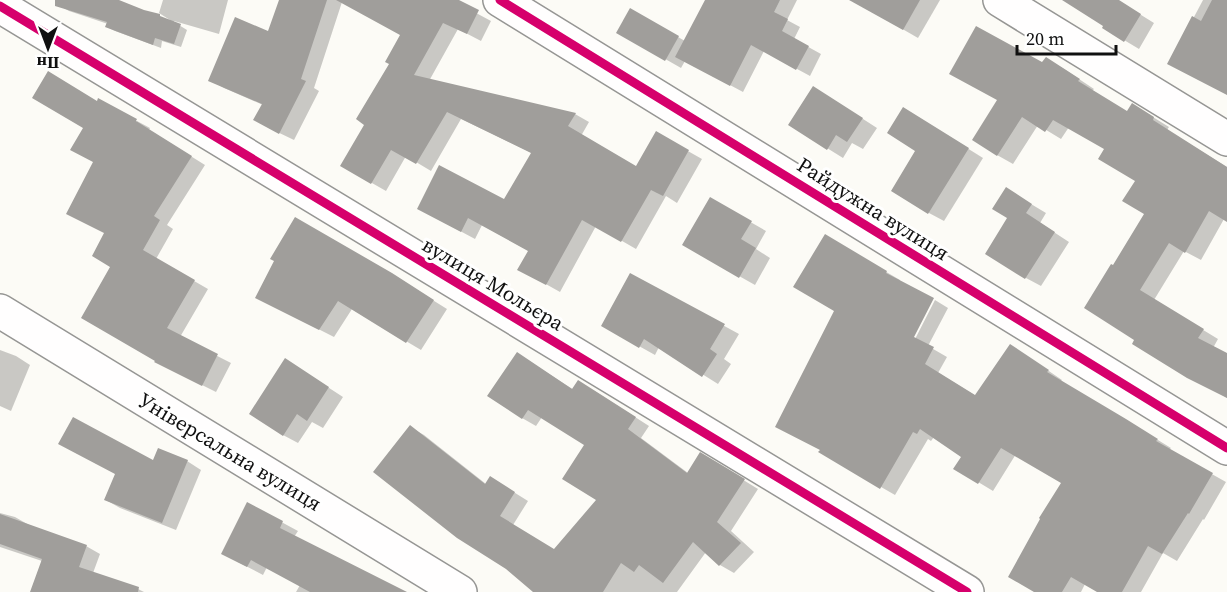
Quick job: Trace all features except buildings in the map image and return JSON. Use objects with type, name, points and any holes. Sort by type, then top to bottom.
[{"type":"street","name":"Райдужна вулиця","points":[[500,0],[1227,448]]},
{"type":"street","points":[[1000,0],[1227,140]]},
{"type":"street","name":"вулиця Мольєра","points":[[0,6],[967,592]]},
{"type":"street","name":"Універсальна вулиця","points":[[0,311],[460,592]]},
{"type":"cycle path","points":[[500,0],[1227,448]]},
{"type":"cycle path","points":[[0,6],[967,592]]}]
